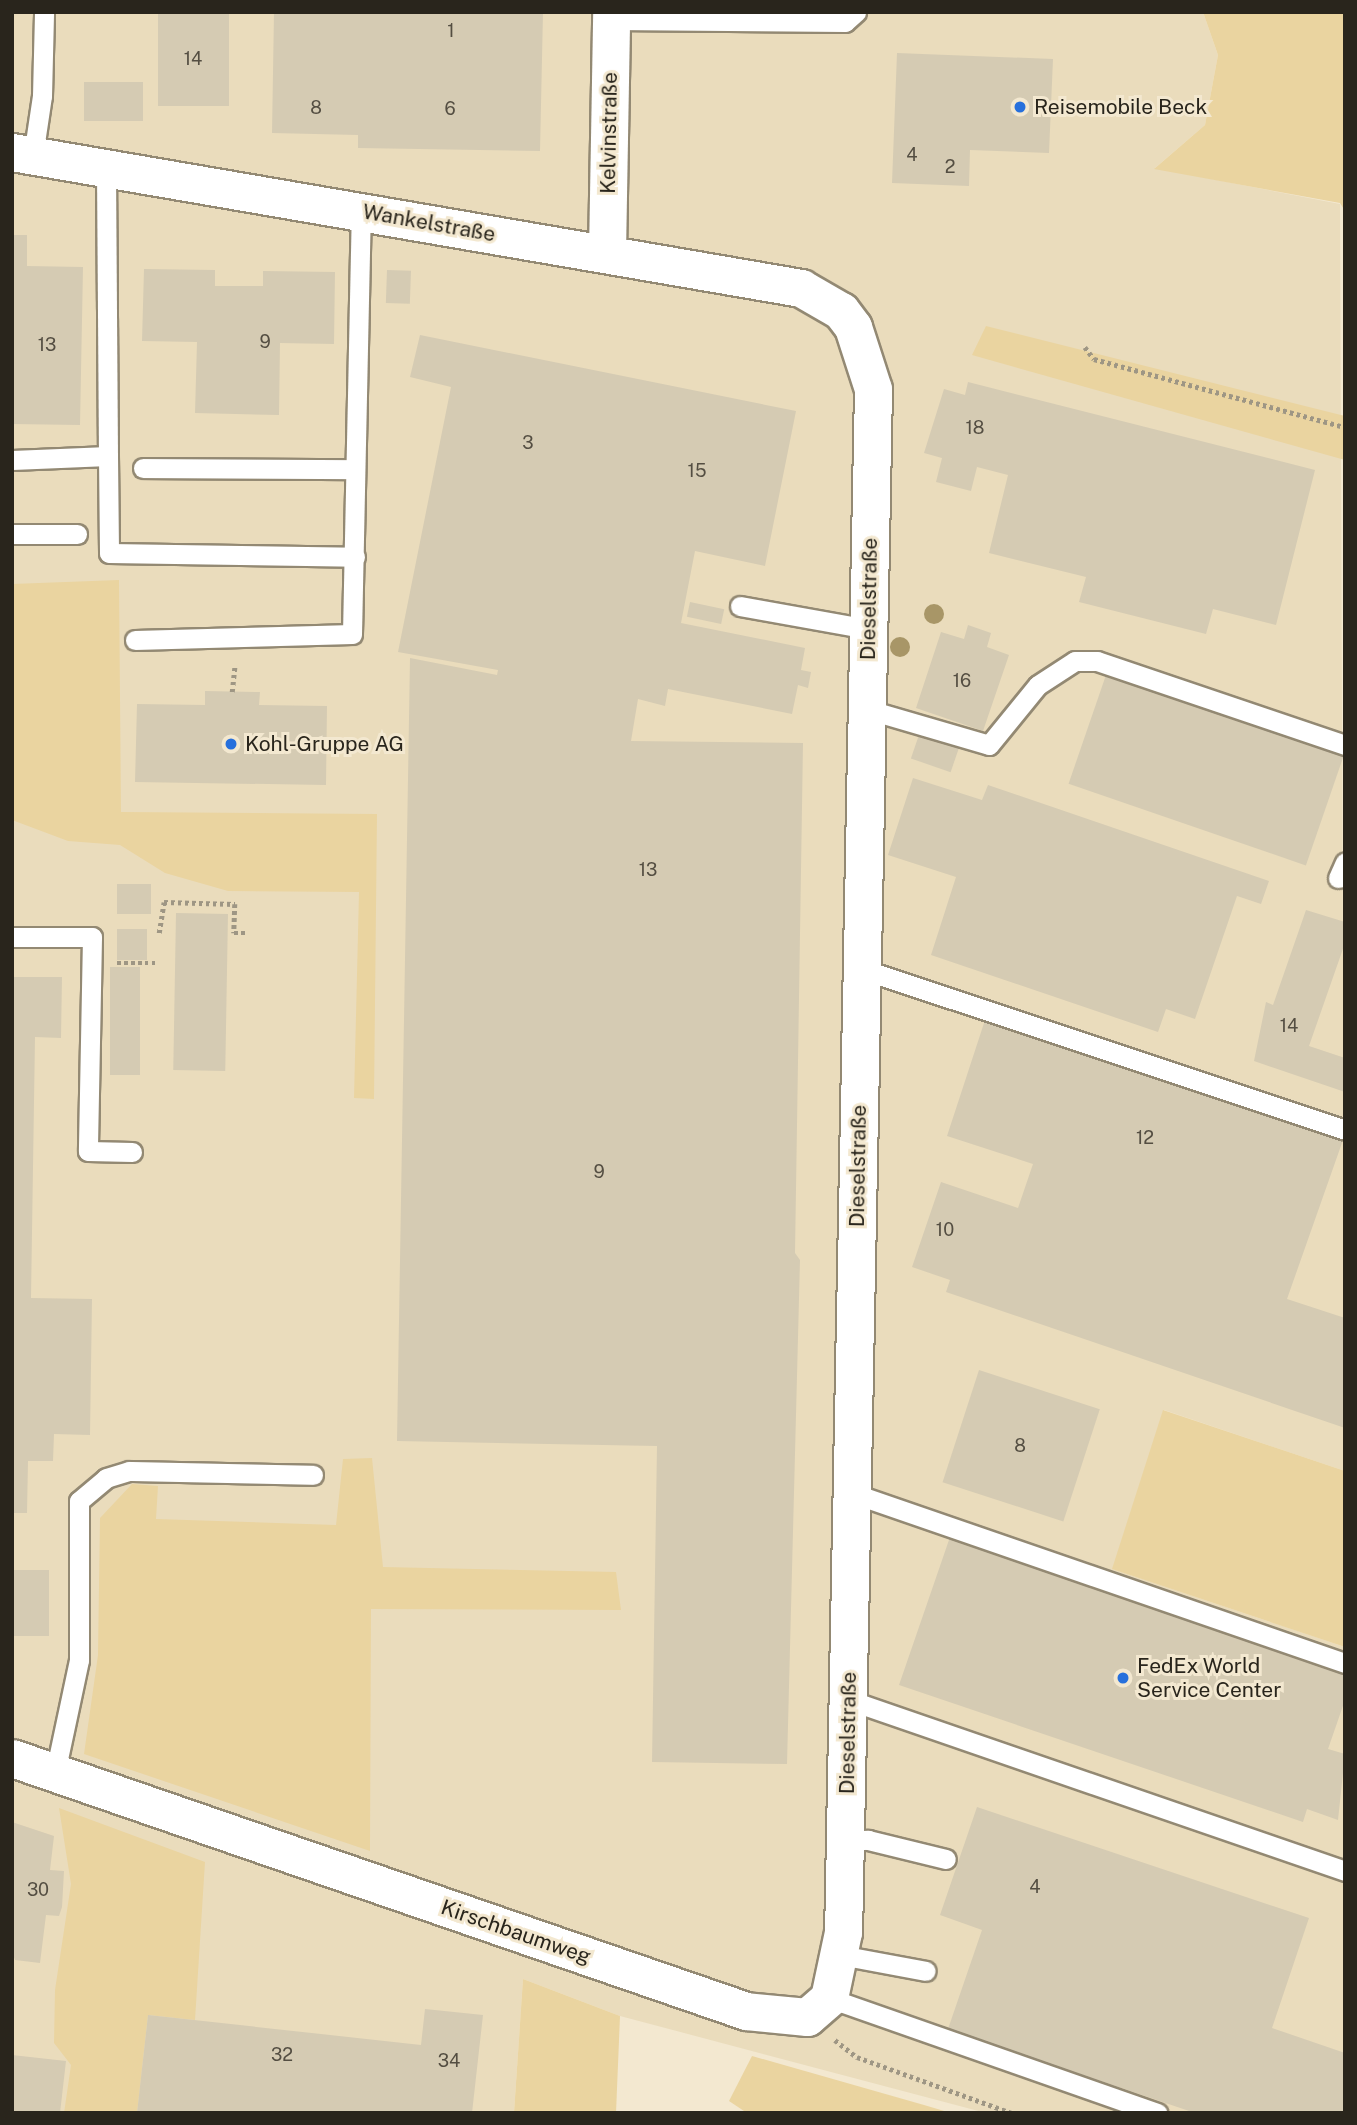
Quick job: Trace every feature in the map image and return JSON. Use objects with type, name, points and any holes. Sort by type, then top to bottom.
[{"type":"street","name":"Kelvinstraße","points":[[607,253],[611,16]]},
{"type":"street","name":"Wankelstraße","points":[[22,154],[801,288],[841,311]]},
{"type":"street","name":"Dieselstraße","points":[[818,2008],[841,1955],[846,1841],[873,389],[862,347],[841,311]]},
{"type":"street","name":"Kirschbaumweg","points":[[12,1758],[746,2011],[818,2008]]},
{"type":"lane","points":[[22,154],[43,96],[44,12]]},
{"type":"lane","points":[[611,16],[845,22],[856,12]]},
{"type":"lane","points":[[106,167],[109,553],[355,557]]},
{"type":"lane","points":[[135,640],[352,634],[361,211]]},
{"type":"lane","points":[[12,460],[108,456]]},
{"type":"lane","points":[[143,468],[355,469]]},
{"type":"lane","points":[[12,534],[77,534]]},
{"type":"lane","points":[[740,606],[868,629]]},
{"type":"lane","points":[[866,709],[989,745],[1038,685],[1075,661],[1097,661],[1345,745]]},
{"type":"lane","points":[[12,937],[92,937],[88,1151],[132,1152]]},
{"type":"lane","points":[[862,969],[1345,1130]]},
{"type":"lane","points":[[55,1773],[79,1660],[79,1501],[106,1478],[129,1471],[313,1475]]},
{"type":"lane","points":[[852,1493],[1345,1663]]},
{"type":"lane","points":[[849,1700],[1345,1871]]},
{"type":"lane","points":[[846,1841],[868,1840],[946,1859]]},
{"type":"lane","points":[[841,1955],[926,1971]]},
{"type":"lane","points":[[818,2008],[1157,2113]]},
{"type":"path","points":[[1085,347],[1094,359],[1345,427]]},
{"type":"path","points":[[159,933],[164,902],[234,904],[234,933],[246,933]]},
{"type":"path","points":[[91,962],[158,963]]},
{"type":"path","points":[[818,2008],[857,2057],[1012,2113]]},
{"type":"shaded area","points":[[12,12],[1203,12],[1218,55],[1205,125],[1155,168],[1340,204],[1345,1471],[1164,1410],[1113,1569],[1345,1647],[1345,2113],[986,2113],[620,2016],[523,1979],[514,2113],[12,2113]]},
{"type":"shaded area","points":[[1203,12],[1345,12],[1345,211],[1340,203],[1154,169],[1205,125],[1218,55]]},
{"type":"shaded area","points":[[986,326],[1345,416],[1345,460],[972,355]]},
{"type":"shaded area","points":[[119,580],[121,812],[377,814],[374,1099],[354,1098],[359,892],[228,891],[165,873],[120,845],[68,841],[12,820],[12,584]]},
{"type":"shaded area","points":[[1163,1410],[1345,1471],[1345,1647],[1112,1569]]},
{"type":"shaded area","points":[[372,1458],[383,1567],[616,1572],[621,1610],[371,1609],[370,1851],[84,1754],[98,1655],[100,1518],[132,1484],[158,1486],[156,1519],[336,1525],[343,1459]]},
{"type":"shaded area","points":[[59,1808],[205,1862],[195,2020],[148,2015],[137,2113],[64,2113],[71,2065],[54,2043],[55,1990],[71,1884]]},
{"type":"shaded area","points":[[523,1979],[620,2016],[616,2113],[514,2113]]},
{"type":"shaded area","points":[[752,2056],[951,2113],[747,2113],[729,2101]]},
{"type":"building","points":[[158,12],[229,12],[229,106],[158,106]]},
{"type":"building","points":[[274,12],[543,12],[540,151],[358,148],[358,135],[272,133]]},
{"type":"building","points":[[897,53],[1053,59],[1049,153],[970,150],[969,186],[892,183]]},
{"type":"building","points":[[84,82],[143,82],[143,121],[84,121]]},
{"type":"building","points":[[12,235],[27,235],[27,266],[83,267],[80,425],[12,424]]},
{"type":"building","points":[[144,269],[215,270],[215,286],[263,286],[263,271],[335,272],[334,344],[280,343],[279,415],[195,413],[197,342],[142,341]]},
{"type":"building","points":[[387,270],[411,271],[410,304],[386,303]]},
{"type":"building","points":[[420,335],[796,411],[765,566],[695,551],[681,623],[805,648],[801,670],[811,672],[808,688],[798,685],[792,714],[668,689],[665,706],[638,699],[631,741],[803,743],[795,1253],[800,1260],[787,1764],[652,1762],[657,1446],[397,1441],[410,658],[497,675],[498,670],[398,652],[451,387],[410,377]]},
{"type":"building","points":[[968,382],[1315,470],[1276,625],[1213,609],[1206,634],[1079,602],[1086,577],[989,553],[1008,475],[977,467],[971,491],[936,482],[942,458],[924,453],[944,389],[965,395]]},
{"type":"building","points":[[690,602],[724,609],[721,624],[687,617]]},
{"type":"building","points":[[968,625],[991,633],[987,647],[1009,655],[983,731],[916,708],[941,632],[964,639]]},
{"type":"building","points":[[1106,675],[1343,757],[1306,865],[1069,784]]},
{"type":"building","name":"Kohl-Gruppe AG","points":[[205,691],[260,692],[259,705],[327,706],[326,785],[135,782],[137,704],[205,705]]},
{"type":"building","points":[[920,732],[960,746],[951,772],[911,758]]},
{"type":"building","points":[[913,778],[982,800],[988,785],[1269,881],[1261,904],[1237,896],[1195,1019],[1166,1009],[1158,1032],[931,955],[956,877],[888,855]]},
{"type":"building","points":[[117,884],[151,884],[151,914],[117,914]]},
{"type":"building","points":[[1306,910],[1345,922],[1345,943],[1309,1046],[1345,1058],[1345,1092],[1254,1061],[1266,1002],[1273,1005]]},
{"type":"building","points":[[176,913],[228,914],[225,1071],[173,1070]]},
{"type":"building","points":[[117,929],[147,929],[147,960],[117,960]]},
{"type":"building","points":[[110,967],[140,967],[140,1075],[110,1075]]},
{"type":"building","points":[[12,977],[62,977],[61,1038],[35,1037],[31,1298],[92,1299],[90,1435],[54,1434],[53,1461],[28,1461],[27,1513],[12,1513]]},
{"type":"building","points":[[985,1020],[1343,1140],[1287,1299],[1345,1318],[1345,1428],[946,1292],[950,1280],[912,1267],[941,1182],[1018,1208],[1033,1164],[947,1136]]},
{"type":"building","points":[[979,1370],[1100,1409],[1063,1521],[943,1482]]},
{"type":"building","name":"FedEx World Service Center","points":[[950,1537],[1345,1671],[1345,1700],[1328,1749],[1345,1754],[1338,1820],[1307,1809],[1303,1822],[899,1685]]},
{"type":"building","points":[[12,1570],[49,1570],[49,1636],[12,1636]]},
{"type":"building","points":[[977,1807],[1309,1918],[1272,2028],[1345,2053],[1345,2113],[1195,2113],[948,2029],[982,1930],[940,1915]]},
{"type":"building","points":[[12,1822],[54,1836],[50,1870],[64,1871],[62,1907],[59,1916],[46,1915],[40,1963],[15,1960],[12,1952]]},
{"type":"building","points":[[425,2009],[483,2015],[472,2113],[137,2113],[148,2015],[421,2045]]},
{"type":"building","points":[[12,2055],[66,2061],[60,2113],[12,2113]]},
{"type":"place","name":"Reisemobile Beck","points":[[1020,107]]},
{"type":"place","name":"Kohl-Gruppe AG","points":[[231,744]]},
{"type":"place","name":"FedEx World Service Center","points":[[1123,1678]]}]
